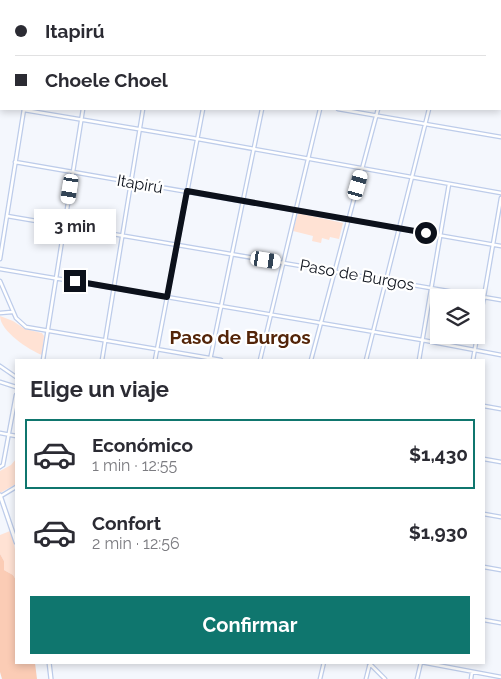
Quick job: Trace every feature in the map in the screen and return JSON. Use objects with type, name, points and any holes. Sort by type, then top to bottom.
[{"type":"street","points":[[0,258],[24,110]]},
{"type":"street","points":[[29,110],[501,192]]},
{"type":"street","points":[[44,359],[83,110]]},
{"type":"street","points":[[102,359],[143,110]]},
{"type":"street","points":[[155,359],[203,110]]},
{"type":"street","points":[[0,281],[12,312],[23,325],[31,328],[210,359],[262,110]]},
{"type":"street","points":[[260,359],[320,110]]},
{"type":"street","points":[[344,110],[501,137]]},
{"type":"street","points":[[311,359],[378,110]]},
{"type":"street","points":[[366,359],[429,110]]},
{"type":"street","name":"Itapirú","points":[[15,162],[501,246]]},
{"type":"street","points":[[419,359],[450,184]]},
{"type":"street","points":[[485,291],[501,198]]},
{"type":"street","name":"Paso de Burgos","points":[[7,216],[437,289]]},
{"type":"street","points":[[0,269],[501,355]]},
{"type":"street","name":"Paso de Burgos","points":[[485,297],[501,300]]},
{"type":"street","points":[[0,313],[12,312]]},
{"type":"street","points":[[473,359],[475,344]]},
{"type":"street","points":[[0,366],[15,376]]},
{"type":"street","points":[[0,382],[15,387]]},
{"type":"street","points":[[1,466],[15,400]]},
{"type":"street","points":[[485,406],[501,409]]},
{"type":"street","points":[[0,433],[15,436]]},
{"type":"street","points":[[485,459],[501,462]]},
{"type":"street","points":[[15,488],[0,496],[15,539]]},
{"type":"street","points":[[485,514],[501,517]]},
{"type":"street","points":[[485,567],[501,570]]},
{"type":"street","points":[[485,620],[501,623]]},
{"type":"street","points":[[48,664],[51,679]]},
{"type":"street","points":[[320,679],[324,664]]},
{"type":"street","points":[[366,679],[369,664]]},
{"type":"street","points":[[370,664],[385,679]]},
{"type":"street","points":[[417,679],[421,664]]},
{"type":"street","points":[[431,664],[501,677]]},
{"type":"street","points":[[471,679],[472,672]]},
{"type":"shaded area","points":[[298,213],[343,223],[339,239],[330,237],[329,240],[322,238],[321,243],[312,241],[313,236],[293,231]]},
{"type":"shaded area","points":[[0,316],[13,321],[25,329],[42,333],[44,336],[42,355],[30,349],[10,334],[1,322]]},
{"type":"shaded area","points":[[15,460],[15,485],[0,493],[0,471],[11,465]]},
{"type":"shaded area","points":[[10,531],[15,549],[15,578],[4,570],[4,561],[0,554],[0,535]]},
{"type":"shaded area","points":[[0,554],[4,561],[4,570],[15,578],[15,664],[35,664],[37,679],[2,679],[0,672]]},
{"type":"district","name":"Paso de Burgos","points":[[240,337]]},
{"type":"route","points":[[75,281],[167,297],[187,191],[426,233]]}]
